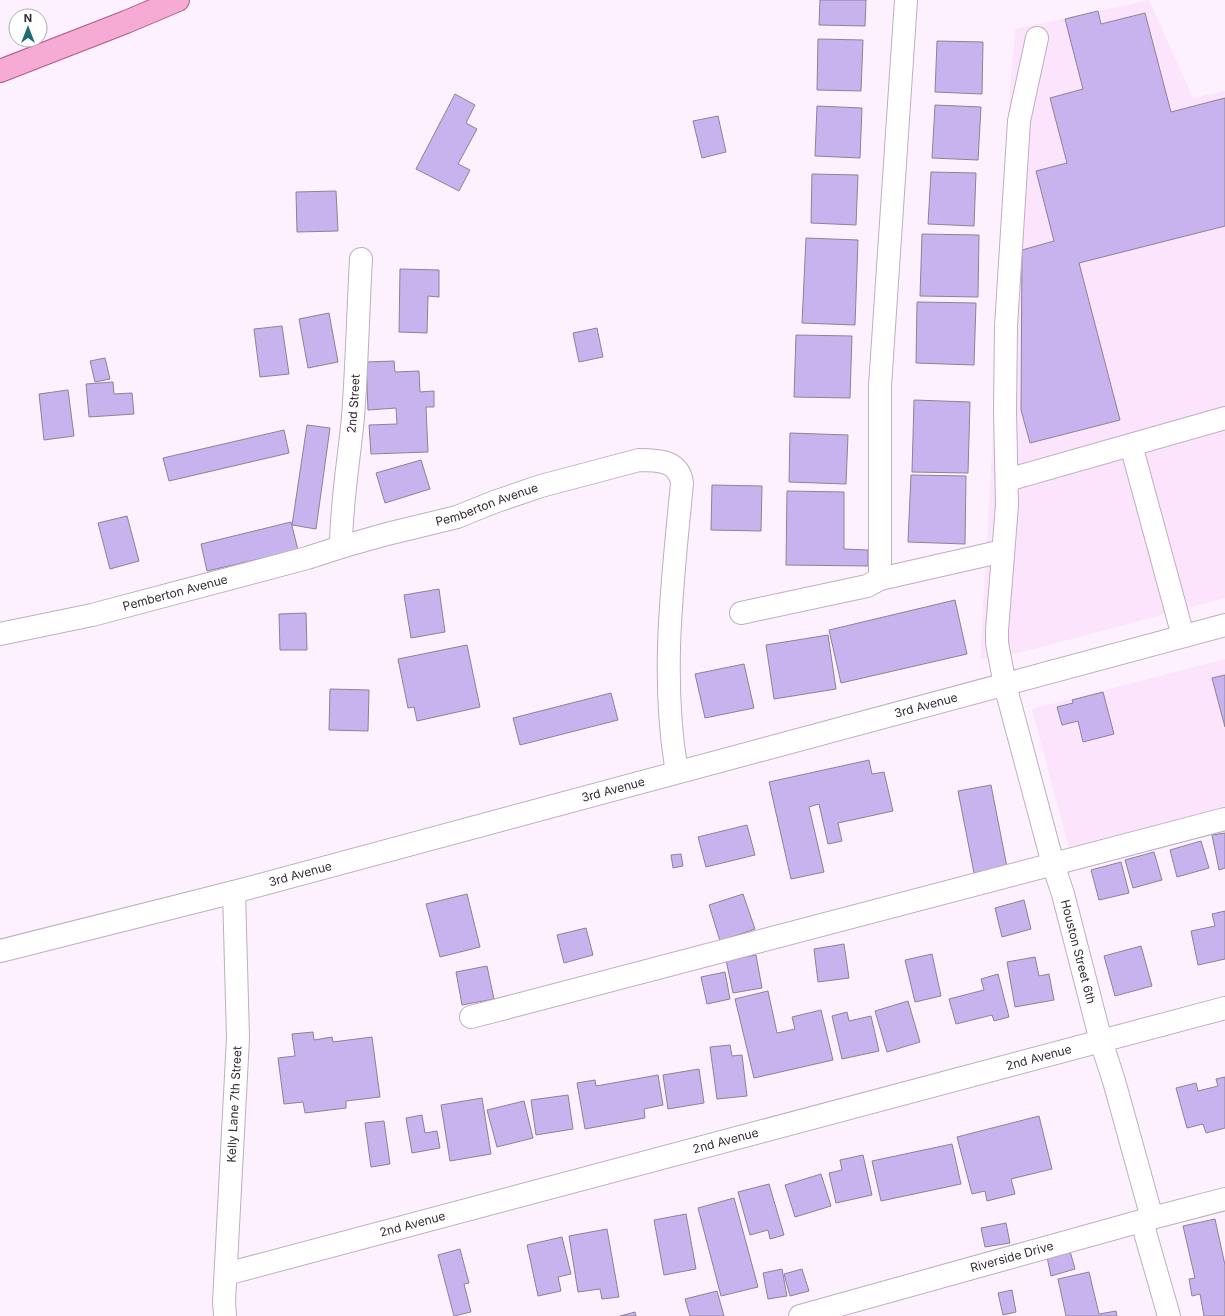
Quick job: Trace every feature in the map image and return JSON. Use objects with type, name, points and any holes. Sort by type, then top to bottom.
[{"type":"main road","points":[[0,71],[178,0]]},
{"type":"street","points":[[880,579],[880,386],[906,0]]},
{"type":"street","name":"Houston Street 6th","points":[[1037,38],[1019,121],[1006,326],[1005,411],[1007,505],[997,643],[1005,685],[1053,864],[1063,894],[1101,1041],[1114,1081],[1169,1316]]},
{"type":"street","name":"2nd Street","points":[[341,547],[341,530],[350,457],[361,259]]},
{"type":"street","points":[[1006,480],[1225,418]]},
{"type":"street","points":[[1132,445],[1183,636]]},
{"type":"street","name":"Pemberton Avenue","points":[[0,634],[92,614],[307,558],[341,547],[457,517],[494,502],[541,486],[639,460],[666,462],[675,467],[681,475],[682,483],[670,614],[668,656],[670,723],[677,772]]},
{"type":"street","points":[[741,613],[868,586],[880,579],[1003,551]]},
{"type":"street","name":"3rd Avenue","points":[[0,951],[234,892],[1225,625]]},
{"type":"street","points":[[471,1016],[1225,819]]},
{"type":"street","name":"Kelly Lane 7th Street","points":[[225,1316],[224,1302],[238,1038],[234,892]]},
{"type":"street","name":"2nd Avenue","points":[[226,1274],[1225,1008]]},
{"type":"street","name":"Riverside Drive","points":[[800,1316],[1147,1220],[1225,1200]]},
{"type":"shaded area","points":[[1149,0],[1193,98],[1225,91],[1225,598],[1023,652],[980,659],[1003,261],[1008,118],[1015,29]]},
{"type":"shaded area","points":[[1225,659],[1225,811],[1070,852],[1032,709]]},
{"type":"building","points":[[820,0],[866,0],[865,26],[819,25]]},
{"type":"building","points":[[1098,11],[1101,24],[1145,13],[1171,112],[1225,98],[1225,226],[1079,263],[1120,420],[1030,443],[1021,410],[1022,250],[1054,241],[1036,171],[1067,163],[1050,98],[1083,89],[1065,19]]},
{"type":"building","points":[[818,39],[863,40],[861,91],[817,90]]},
{"type":"building","points":[[937,41],[983,42],[982,94],[935,92]]},
{"type":"building","points":[[455,94],[475,105],[466,123],[477,129],[458,164],[470,170],[459,191],[416,169]]},
{"type":"building","points":[[935,105],[981,107],[978,160],[932,158]]},
{"type":"building","points":[[817,106],[862,108],[860,158],[815,156]]},
{"type":"building","points":[[718,116],[726,152],[702,158],[693,121]]},
{"type":"building","points":[[931,172],[976,173],[974,226],[928,224]]},
{"type":"building","points":[[812,174],[858,175],[856,225],[811,223]]},
{"type":"building","points":[[336,191],[338,231],[297,232],[296,192]]},
{"type":"building","points":[[922,234],[979,235],[978,297],[920,296]]},
{"type":"building","points":[[806,238],[858,240],[855,325],[802,323]]},
{"type":"building","points":[[400,269],[439,270],[439,297],[428,296],[427,333],[399,332]]},
{"type":"building","points":[[917,302],[976,303],[974,365],[916,363]]},
{"type":"building","points":[[329,313],[338,362],[308,368],[299,319]]},
{"type":"building","points":[[282,326],[289,374],[260,377],[254,329]]},
{"type":"building","points":[[597,328],[603,357],[579,362],[573,333]]},
{"type":"building","points":[[796,335],[852,336],[850,398],[794,397]]},
{"type":"building","points":[[105,358],[110,379],[95,382],[90,361]]},
{"type":"building","points":[[394,361],[395,372],[419,371],[420,392],[434,391],[434,407],[426,407],[428,452],[371,454],[369,425],[397,424],[396,408],[368,410],[366,362]]},
{"type":"building","points":[[113,382],[114,394],[132,393],[134,414],[89,417],[86,384]]},
{"type":"building","points":[[68,390],[74,436],[44,440],[39,394]]},
{"type":"building","points":[[914,400],[970,402],[968,473],[912,472]]},
{"type":"building","points":[[307,425],[330,428],[316,529],[292,525]]},
{"type":"building","points":[[284,430],[289,453],[169,481],[163,458]]},
{"type":"building","points":[[790,433],[848,435],[846,484],[789,482]]},
{"type":"building","points":[[421,460],[430,489],[385,503],[376,473]]},
{"type":"building","points":[[911,475],[966,476],[965,544],[908,542]]},
{"type":"building","points":[[712,485],[762,486],[761,531],[711,530]]},
{"type":"building","points":[[787,491],[844,492],[844,549],[868,550],[868,566],[786,565]]},
{"type":"building","points":[[127,516],[139,561],[110,569],[98,523]]},
{"type":"building","points":[[291,522],[298,550],[207,571],[201,544]]},
{"type":"building","points":[[439,589],[445,632],[411,638],[404,595]]},
{"type":"building","points":[[955,600],[967,654],[841,683],[829,630]]},
{"type":"building","points":[[306,613],[307,650],[280,650],[279,614]]},
{"type":"building","points":[[828,635],[836,689],[774,699],[766,645]]},
{"type":"building","points":[[467,645],[480,707],[417,721],[414,707],[408,708],[398,659]]},
{"type":"building","points":[[744,664],[754,708],[705,718],[695,674]]},
{"type":"building","points":[[1225,675],[1225,727],[1212,678]]},
{"type":"building","points":[[330,689],[369,690],[368,731],[329,730]]},
{"type":"building","points":[[1103,692],[1114,734],[1083,742],[1078,721],[1062,725],[1057,707],[1073,703],[1072,700]]},
{"type":"building","points":[[611,693],[618,720],[520,745],[513,718]]},
{"type":"building","points":[[869,760],[872,774],[884,772],[893,811],[838,823],[842,841],[828,844],[819,804],[809,807],[824,872],[791,879],[769,782]]},
{"type":"building","points":[[991,785],[1007,867],[974,873],[958,791]]},
{"type":"building","points":[[747,825],[755,855],[706,867],[698,837]]},
{"type":"building","points":[[1225,833],[1225,868],[1219,870],[1212,835]]},
{"type":"building","points":[[1201,841],[1209,868],[1177,877],[1170,850]]},
{"type":"building","points":[[1154,852],[1162,880],[1133,888],[1125,860]]},
{"type":"building","points":[[681,854],[683,866],[673,868],[671,855]]},
{"type":"building","points":[[1121,862],[1129,893],[1099,900],[1091,870]]},
{"type":"building","points":[[467,894],[480,947],[440,957],[426,904]]},
{"type":"building","points":[[743,894],[755,929],[720,941],[709,905]]},
{"type":"building","points":[[1024,900],[1031,929],[1002,937],[995,908]]},
{"type":"building","points":[[1225,911],[1225,959],[1198,965],[1191,931],[1215,926],[1212,914]]},
{"type":"building","points":[[586,928],[593,955],[564,963],[557,935]]},
{"type":"building","points":[[844,944],[849,978],[818,982],[814,949]]},
{"type":"building","points":[[1141,946],[1152,986],[1115,996],[1104,956]]},
{"type":"building","points":[[932,954],[941,996],[915,1002],[905,960]]},
{"type":"building","points":[[756,955],[762,988],[733,993],[726,960]]},
{"type":"building","points":[[1035,957],[1039,976],[1049,974],[1054,1000],[1015,1007],[1007,962]]},
{"type":"building","points":[[487,966],[494,999],[462,1005],[456,972]]},
{"type":"building","points":[[725,972],[730,999],[707,1004],[701,977]]},
{"type":"building","points":[[998,974],[1009,1017],[994,1021],[992,1015],[956,1024],[949,999],[984,990],[981,979]]},
{"type":"building","points":[[768,991],[777,1033],[795,1029],[792,1017],[821,1010],[833,1060],[754,1078],[735,999]]},
{"type":"building","points":[[908,1001],[920,1042],[887,1052],[875,1011]]},
{"type":"building","points":[[847,1012],[849,1021],[871,1016],[879,1051],[842,1059],[832,1016]]},
{"type":"building","points":[[313,1032],[314,1040],[332,1037],[333,1042],[372,1037],[380,1097],[346,1101],[346,1108],[305,1113],[303,1102],[284,1104],[278,1058],[295,1056],[292,1034]]},
{"type":"building","points":[[730,1045],[732,1056],[742,1055],[747,1096],[717,1099],[710,1047]]},
{"type":"building","points":[[699,1069],[704,1103],[668,1109],[663,1075]]},
{"type":"building","points":[[658,1075],[663,1105],[644,1109],[645,1118],[585,1129],[577,1083],[595,1080],[596,1086]]},
{"type":"building","points":[[1225,1077],[1225,1128],[1206,1133],[1203,1124],[1187,1128],[1176,1088],[1196,1083],[1198,1091],[1218,1086],[1216,1079]]},
{"type":"building","points":[[568,1095],[573,1129],[536,1135],[531,1100]]},
{"type":"building","points":[[482,1098],[491,1154],[450,1161],[441,1105]]},
{"type":"building","points":[[524,1101],[533,1138],[497,1147],[487,1110]]},
{"type":"building","points":[[422,1115],[425,1133],[437,1131],[440,1148],[412,1153],[406,1118]]},
{"type":"building","points":[[1039,1116],[1052,1169],[1011,1179],[1015,1194],[987,1201],[985,1191],[972,1194],[957,1137]]},
{"type":"building","points":[[384,1121],[390,1164],[371,1167],[365,1123]]},
{"type":"building","points":[[952,1144],[961,1184],[881,1201],[872,1161]]},
{"type":"building","points":[[863,1155],[872,1195],[836,1203],[829,1173],[842,1170],[840,1160]]},
{"type":"building","points":[[821,1174],[831,1206],[795,1217],[785,1185]]},
{"type":"building","points":[[769,1184],[784,1235],[770,1239],[768,1230],[750,1235],[738,1192]]},
{"type":"building","points":[[734,1198],[758,1287],[721,1296],[698,1208]]},
{"type":"building","points":[[686,1214],[696,1269],[664,1275],[654,1220]]},
{"type":"building","points":[[1215,1219],[1225,1265],[1225,1316],[1204,1316],[1200,1294],[1192,1296],[1189,1279],[1195,1278],[1183,1226]]},
{"type":"building","points":[[1006,1223],[1010,1243],[985,1247],[981,1228]]},
{"type":"building","points":[[607,1229],[619,1297],[602,1299],[600,1289],[578,1292],[569,1236]]},
{"type":"building","points":[[562,1237],[571,1274],[558,1277],[561,1291],[538,1296],[527,1245]]},
{"type":"building","points":[[460,1249],[469,1283],[464,1284],[471,1312],[454,1316],[438,1255]]},
{"type":"building","points":[[1070,1251],[1075,1269],[1051,1276],[1047,1257]]},
{"type":"building","points":[[782,1269],[787,1296],[768,1299],[763,1273]]},
{"type":"building","points":[[802,1269],[809,1291],[790,1296],[784,1274]]},
{"type":"building","points":[[1089,1272],[1099,1314],[1116,1311],[1117,1316],[1066,1316],[1058,1279]]},
{"type":"building","points":[[1012,1290],[1016,1312],[1003,1315],[998,1293]]},
{"type":"building","points":[[717,1291],[724,1316],[690,1316],[685,1299]]},
{"type":"building","points":[[635,1312],[636,1316],[620,1316]]}]
